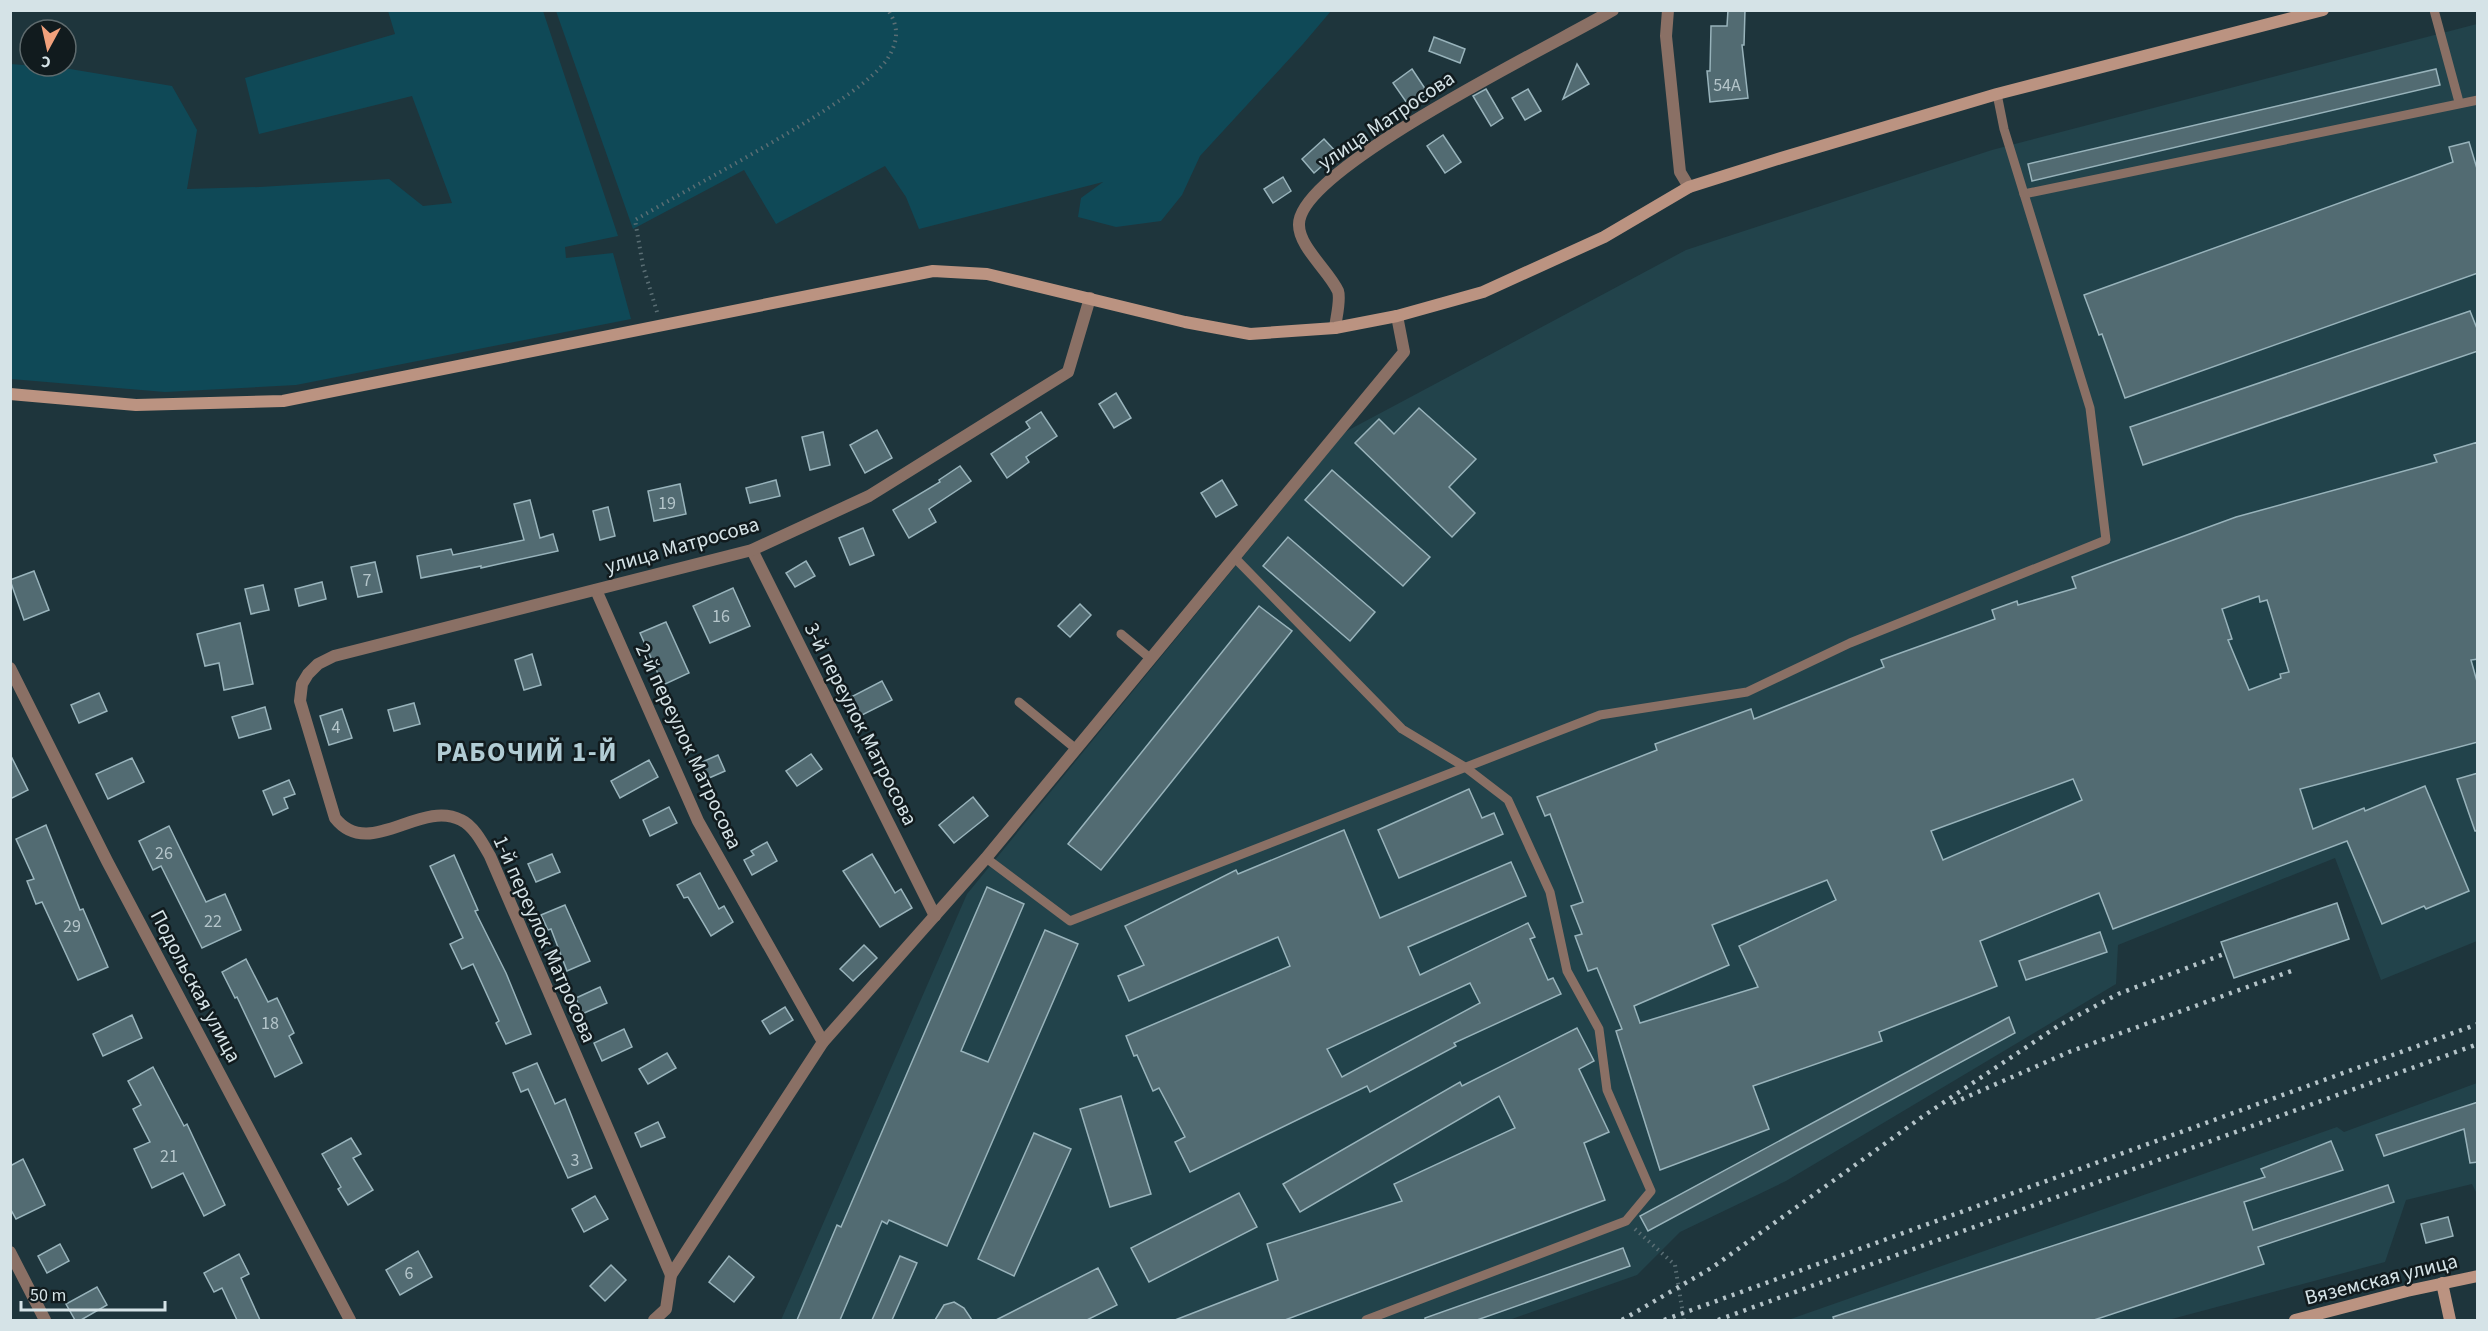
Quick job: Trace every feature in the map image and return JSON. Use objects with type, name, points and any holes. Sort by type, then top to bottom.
[{"type":"main road","points":[[10,394],[136,405],[283,401],[933,271],[987,274],[1185,322],[1250,334],[1335,327],[1397,316],[1483,292],[1604,237],[1689,187],[1997,94],[2323,10]]},
{"type":"main road","name":"Вяземская улица","points":[[2295,1320],[2478,1276]]},
{"type":"main road","points":[[2442,1283],[2450,1320]]},
{"type":"street","name":"улица Матросова","points":[[1335,327],[1339,293],[1302,238],[1299,226],[1301,212],[1313,197],[1355,160],[1476,84],[1613,10]]},
{"type":"street","points":[[1668,10],[1666,36],[1680,171],[1689,187]]},
{"type":"street","name":"улица Матросова","points":[[308,674],[318,664],[334,657],[752,549],[869,496],[1068,372],[1090,298]]},
{"type":"street","points":[[654,1320],[666,1309],[671,1275],[823,1042],[986,858],[1404,352],[1397,316]]},
{"type":"street","name":"3-й переулок Матросова","points":[[752,549],[934,916]]},
{"type":"street","name":"2-й переулок Матросова","points":[[596,590],[698,821],[823,1042]]},
{"type":"street","name":"Подольская улица","points":[[10,668],[107,861],[350,1320]]},
{"type":"street","name":"1-й переулок Матросова","points":[[308,674],[302,684],[300,701],[335,818],[341,826],[348,831],[372,833],[433,816],[447,815],[463,820],[479,837],[490,856],[671,1275]]},
{"type":"street","points":[[10,1252],[45,1320]]},
{"type":"lane","points":[[2433,10],[2459,102]]},
{"type":"lane","points":[[986,858],[1070,921],[1600,715],[1747,692],[1850,643],[2106,540],[2090,408],[2004,129],[1997,94]]},
{"type":"lane","points":[[2024,194],[2459,102],[2478,100]]},
{"type":"lane","points":[[1234,557],[1402,729],[1465,767],[1508,800],[1550,892],[1567,971],[1599,1029],[1607,1090],[1651,1191],[1626,1221],[1366,1320]]},
{"type":"lane","points":[[1121,633],[1151,659]]},
{"type":"lane","points":[[1018,702],[1076,749]]},
{"type":"path","points":[[661,325],[644,266],[635,220],[786,135],[849,94],[886,60],[896,37],[897,23],[888,10]]},
{"type":"path","points":[[1626,1221],[1675,1265],[1684,1320]]},
{"type":"shaded area","points":[[556,10],[1331,11],[1200,156],[1182,195],[1161,221],[1116,227],[1078,217],[1081,198],[1103,182],[919,229],[906,197],[885,166],[776,224],[744,170],[633,229]]},
{"type":"shaded area","points":[[388,11],[543,11],[618,236],[565,247],[566,258],[613,253],[631,319],[296,385],[165,392],[11,379],[11,64],[18,65],[18,78],[78,78],[78,70],[172,86],[197,130],[187,189],[389,179],[423,206],[452,203],[412,96],[259,134],[245,78],[395,34]]},
{"type":"shaded area","points":[[2477,24],[2477,941],[2381,980],[2335,858],[2118,945],[2116,984],[1786,1181],[1680,1232],[1637,1275],[1509,1320],[781,1320],[967,894],[1345,432],[1686,250],[1992,150]]},
{"type":"shaded area","points":[[2477,1083],[2477,1194],[2472,1184],[2406,1200],[2385,1262],[2168,1320],[1788,1320],[2337,1127],[2344,1132]]},
{"type":"building","points":[[1728,10],[1745,10],[1744,45],[1742,45],[1748,98],[1710,102],[1707,71],[1710,71],[1711,26],[1727,26]]},
{"type":"building","points":[[1434,37],[1465,49],[1460,63],[1429,51]]},
{"type":"building","points":[[1577,64],[1589,84],[1563,99]]},
{"type":"building","points":[[1412,69],[1428,93],[1409,106],[1393,83]]},
{"type":"building","points":[[2436,69],[2440,85],[2032,181],[2028,164]]},
{"type":"building","points":[[1486,89],[1503,118],[1491,126],[1473,96]]},
{"type":"building","points":[[1528,89],[1541,111],[1525,120],[1512,98]]},
{"type":"building","points":[[1443,135],[1461,162],[1445,173],[1427,146]]},
{"type":"building","points":[[1324,139],[1337,153],[1314,173],[1302,159]]},
{"type":"building","points":[[2469,142],[2478,172],[2478,273],[2125,398],[2102,334],[2099,335],[2084,295],[2453,162],[2449,147]]},
{"type":"building","points":[[1283,177],[1291,191],[1273,203],[1264,189]]},
{"type":"building","points":[[2470,311],[2478,331],[2478,351],[2143,465],[2130,427]]},
{"type":"building","points":[[1116,393],[1131,418],[1114,428],[1099,404]]},
{"type":"building","points":[[1419,408],[1476,459],[1449,487],[1475,513],[1452,537],[1355,443],[1379,419],[1394,434]]},
{"type":"building","points":[[1041,412],[1057,436],[1026,457],[1029,462],[1007,478],[991,454],[1030,428],[1026,422]]},
{"type":"building","points":[[877,430],[892,458],[865,473],[850,445]]},
{"type":"building","points":[[823,432],[830,465],[810,470],[802,437]]},
{"type":"building","points":[[2478,442],[2478,659],[2471,660],[2478,685],[2478,742],[2300,789],[2313,829],[2364,808],[2365,811],[2425,786],[2469,891],[2426,909],[2424,906],[2382,924],[2347,841],[2113,929],[2099,893],[1980,941],[1997,986],[1879,1032],[1882,1041],[1753,1086],[1769,1129],[1660,1170],[1616,1031],[1622,1029],[1597,968],[1588,971],[1575,936],[1582,934],[1571,906],[1583,902],[1550,814],[1545,816],[1537,797],[1657,750],[1655,744],[1751,709],[1754,719],[1884,667],[1881,660],[1995,619],[1992,610],[2017,601],[2018,605],[2076,588],[2072,577],[2236,517],[2437,462],[2434,455]],"holes":[[[2259,596],[2260,602],[2267,600],[2289,672],[2280,674],[2281,678],[2249,690],[2228,640],[2232,639],[2222,609]],[[2073,779],[2082,800],[1943,860],[1931,831]],[[1827,880],[1836,900],[1739,946],[1758,987],[1640,1023],[1634,1006],[1729,965],[1712,925]]]},
{"type":"building","points":[[960,466],[971,481],[929,509],[936,522],[909,538],[893,510],[940,482],[939,480]]},
{"type":"building","points":[[1332,470],[1430,557],[1403,586],[1305,500]]},
{"type":"building","points":[[776,480],[780,496],[750,503],[746,488]]},
{"type":"building","points":[[1222,480],[1237,505],[1216,517],[1201,493]]},
{"type":"building","points":[[680,484],[686,514],[654,521],[648,491]]},
{"type":"building","points":[[530,500],[540,538],[553,534],[558,551],[421,578],[417,556],[451,549],[453,555],[524,540],[514,504]]},
{"type":"building","points":[[608,507],[615,536],[600,540],[593,511]]},
{"type":"building","points":[[863,528],[874,555],[850,565],[839,538]]},
{"type":"building","points":[[1288,537],[1375,612],[1350,641],[1263,566]]},
{"type":"building","points":[[806,561],[815,576],[795,587],[786,573]]},
{"type":"building","points":[[375,562],[382,592],[358,597],[351,567]]},
{"type":"building","points":[[34,571],[49,610],[24,620],[10,580]]},
{"type":"building","points":[[322,582],[326,599],[299,606],[295,589]]},
{"type":"building","points":[[263,585],[269,610],[251,614],[245,589]]},
{"type":"building","points":[[733,588],[750,626],[710,643],[693,606]]},
{"type":"building","points":[[1080,604],[1091,615],[1070,637],[1058,626]]},
{"type":"building","points":[[1259,606],[1292,631],[1101,870],[1068,844]]},
{"type":"building","points":[[666,622],[689,673],[663,685],[640,633]]},
{"type":"building","points":[[240,623],[253,684],[224,690],[219,663],[205,666],[197,634]]},
{"type":"building","points":[[532,654],[541,685],[524,690],[515,660]]},
{"type":"building","points":[[882,681],[892,700],[860,716],[851,697]]},
{"type":"building","points":[[99,693],[107,711],[79,723],[71,705]]},
{"type":"building","points":[[414,703],[420,724],[394,731],[388,710]]},
{"type":"building","points":[[265,707],[271,729],[239,738],[232,717]]},
{"type":"building","points":[[342,709],[352,738],[329,745],[320,716]]},
{"type":"building","points":[[10,754],[28,790],[10,799]]},
{"type":"building","points":[[811,754],[822,769],[797,786],[786,771]]},
{"type":"building","points":[[718,755],[725,771],[700,782],[693,766]]},
{"type":"building","points":[[132,758],[144,782],[108,799],[96,774]]},
{"type":"building","points":[[649,760],[658,777],[620,798],[611,781]]},
{"type":"building","points":[[2478,773],[2478,831],[2475,831],[2457,779]]},
{"type":"building","points":[[289,780],[295,794],[284,798],[288,808],[273,815],[263,791]]},
{"type":"building","points":[[1469,789],[1482,818],[1494,813],[1503,834],[1399,878],[1378,830]]},
{"type":"building","points":[[973,797],[988,816],[954,843],[939,825]]},
{"type":"building","points":[[669,807],[677,823],[650,836],[643,820]]},
{"type":"building","points":[[46,825],[80,910],[83,909],[108,967],[78,980],[42,902],[36,904],[27,881],[34,879],[16,839]]},
{"type":"building","points":[[169,826],[206,902],[225,894],[241,930],[202,948],[161,866],[153,870],[139,841]]},
{"type":"building","points":[[1344,830],[1380,918],[1511,862],[1526,896],[1408,947],[1420,975],[1528,923],[1535,937],[1530,939],[1548,980],[1553,978],[1561,994],[1454,1043],[1456,1046],[1370,1092],[1367,1086],[1190,1172],[1175,1142],[1185,1137],[1159,1088],[1153,1091],[1126,1036],[1290,966],[1278,937],[1129,1001],[1118,976],[1144,965],[1125,926],[1236,870],[1238,874]],"holes":[[[1470,983],[1480,1003],[1342,1077],[1327,1049]]]},
{"type":"building","points":[[767,842],[777,861],[752,875],[744,860],[754,855],[751,851]]},
{"type":"building","points":[[552,854],[560,872],[536,882],[528,864]]},
{"type":"building","points":[[872,854],[895,893],[901,889],[912,908],[880,927],[843,871]]},
{"type":"building","points":[[454,855],[478,910],[475,911],[506,973],[531,1034],[506,1044],[496,1023],[499,1021],[473,964],[462,969],[450,944],[463,938],[430,866]]},
{"type":"building","points":[[700,873],[719,909],[724,906],[733,922],[711,936],[688,897],[684,898],[677,885]]},
{"type":"building","points":[[987,887],[1024,904],[961,1051],[988,1062],[1045,930],[1078,944],[947,1246],[889,1220],[887,1224],[882,1221],[840,1320],[797,1320],[837,1225],[841,1227]]},
{"type":"building","points":[[2337,903],[2349,939],[2234,978],[2221,942]]},
{"type":"building","points":[[565,905],[590,961],[567,971],[551,929],[548,930],[541,915]]},
{"type":"building","points":[[2100,932],[2107,952],[2026,980],[2019,961]]},
{"type":"building","points":[[864,945],[877,958],[853,981],[840,969]]},
{"type":"building","points":[[246,959],[268,1002],[277,998],[294,1033],[289,1036],[302,1063],[275,1077],[237,997],[235,998],[222,972]]},
{"type":"building","points":[[600,987],[607,1003],[582,1014],[576,998]]},
{"type":"building","points":[[785,1007],[793,1020],[770,1034],[762,1021]]},
{"type":"building","points":[[132,1015],[142,1038],[103,1056],[93,1034]]},
{"type":"building","points":[[2009,1017],[2015,1033],[1648,1231],[1640,1216]]},
{"type":"building","points":[[1577,1028],[1594,1061],[1579,1069],[1609,1132],[1584,1143],[1605,1200],[1285,1320],[1175,1320],[1278,1280],[1267,1244],[1402,1201],[1394,1184],[1515,1128],[1499,1096],[1300,1212],[1283,1184],[1460,1082],[1462,1086]]},
{"type":"building","points":[[624,1029],[632,1047],[602,1061],[594,1043]]},
{"type":"building","points":[[667,1053],[676,1068],[648,1084],[639,1069]]},
{"type":"building","points":[[537,1063],[555,1104],[565,1099],[592,1168],[568,1178],[528,1089],[521,1092],[513,1073]]},
{"type":"building","points":[[153,1067],[184,1126],[187,1124],[225,1205],[204,1216],[183,1173],[152,1188],[134,1149],[150,1142],[133,1109],[141,1105],[128,1081]]},
{"type":"building","points":[[1121,1096],[1151,1194],[1110,1207],[1080,1109]]},
{"type":"building","points":[[2478,1102],[2478,1162],[2470,1163],[2464,1129],[2384,1156],[2376,1135]]},
{"type":"building","points":[[658,1122],[665,1137],[641,1147],[635,1133]]},
{"type":"building","points":[[1034,1133],[1071,1149],[1014,1276],[978,1259]]},
{"type":"building","points":[[351,1138],[361,1154],[353,1158],[373,1190],[348,1205],[338,1189],[341,1187],[322,1154]]},
{"type":"building","points":[[2331,1141],[2343,1170],[2244,1202],[2253,1230],[2388,1185],[2394,1202],[2258,1247],[2264,1264],[2094,1320],[1834,1320],[1833,1317],[2265,1177],[2261,1169]]},
{"type":"building","points":[[23,1159],[45,1205],[16,1219],[10,1208],[10,1166]]},
{"type":"building","points":[[1239,1193],[1257,1227],[1149,1282],[1131,1248]]},
{"type":"building","points":[[595,1196],[608,1219],[584,1232],[572,1209]]},
{"type":"building","points":[[2448,1217],[2453,1236],[2426,1243],[2421,1224]]},
{"type":"building","points":[[60,1244],[69,1261],[47,1273],[38,1256]]},
{"type":"building","points":[[1623,1248],[1630,1266],[1477,1320],[1425,1320],[1425,1318]]},
{"type":"building","points":[[418,1251],[432,1277],[400,1295],[386,1270]]},
{"type":"building","points":[[239,1254],[249,1274],[241,1278],[260,1320],[237,1320],[222,1288],[214,1292],[204,1273]]},
{"type":"building","points":[[729,1256],[754,1277],[734,1302],[709,1282]]},
{"type":"building","points":[[900,1256],[917,1263],[892,1320],[872,1320]]},
{"type":"building","points":[[611,1265],[626,1280],[605,1301],[590,1286]]},
{"type":"building","points":[[1098,1268],[1117,1305],[1087,1320],[996,1320]]},
{"type":"building","points":[[97,1287],[107,1305],[81,1320],[75,1320],[66,1304]]},
{"type":"building","points":[[954,1302],[964,1308],[972,1320],[935,1320],[944,1305]]},
{"type":"railway","points":[[1622,1320],[1713,1267],[1922,1117],[2058,1026],[2118,994],[2224,954]]},
{"type":"railway","points":[[1953,1103],[2069,1052],[2294,970]]},
{"type":"railway","points":[[1664,1320],[2478,1024]]},
{"type":"railway","points":[[1718,1320],[2478,1044]]},
{"type":"district","name":"РАБОЧИЙ 1‑Й","points":[[527,752]]}]
